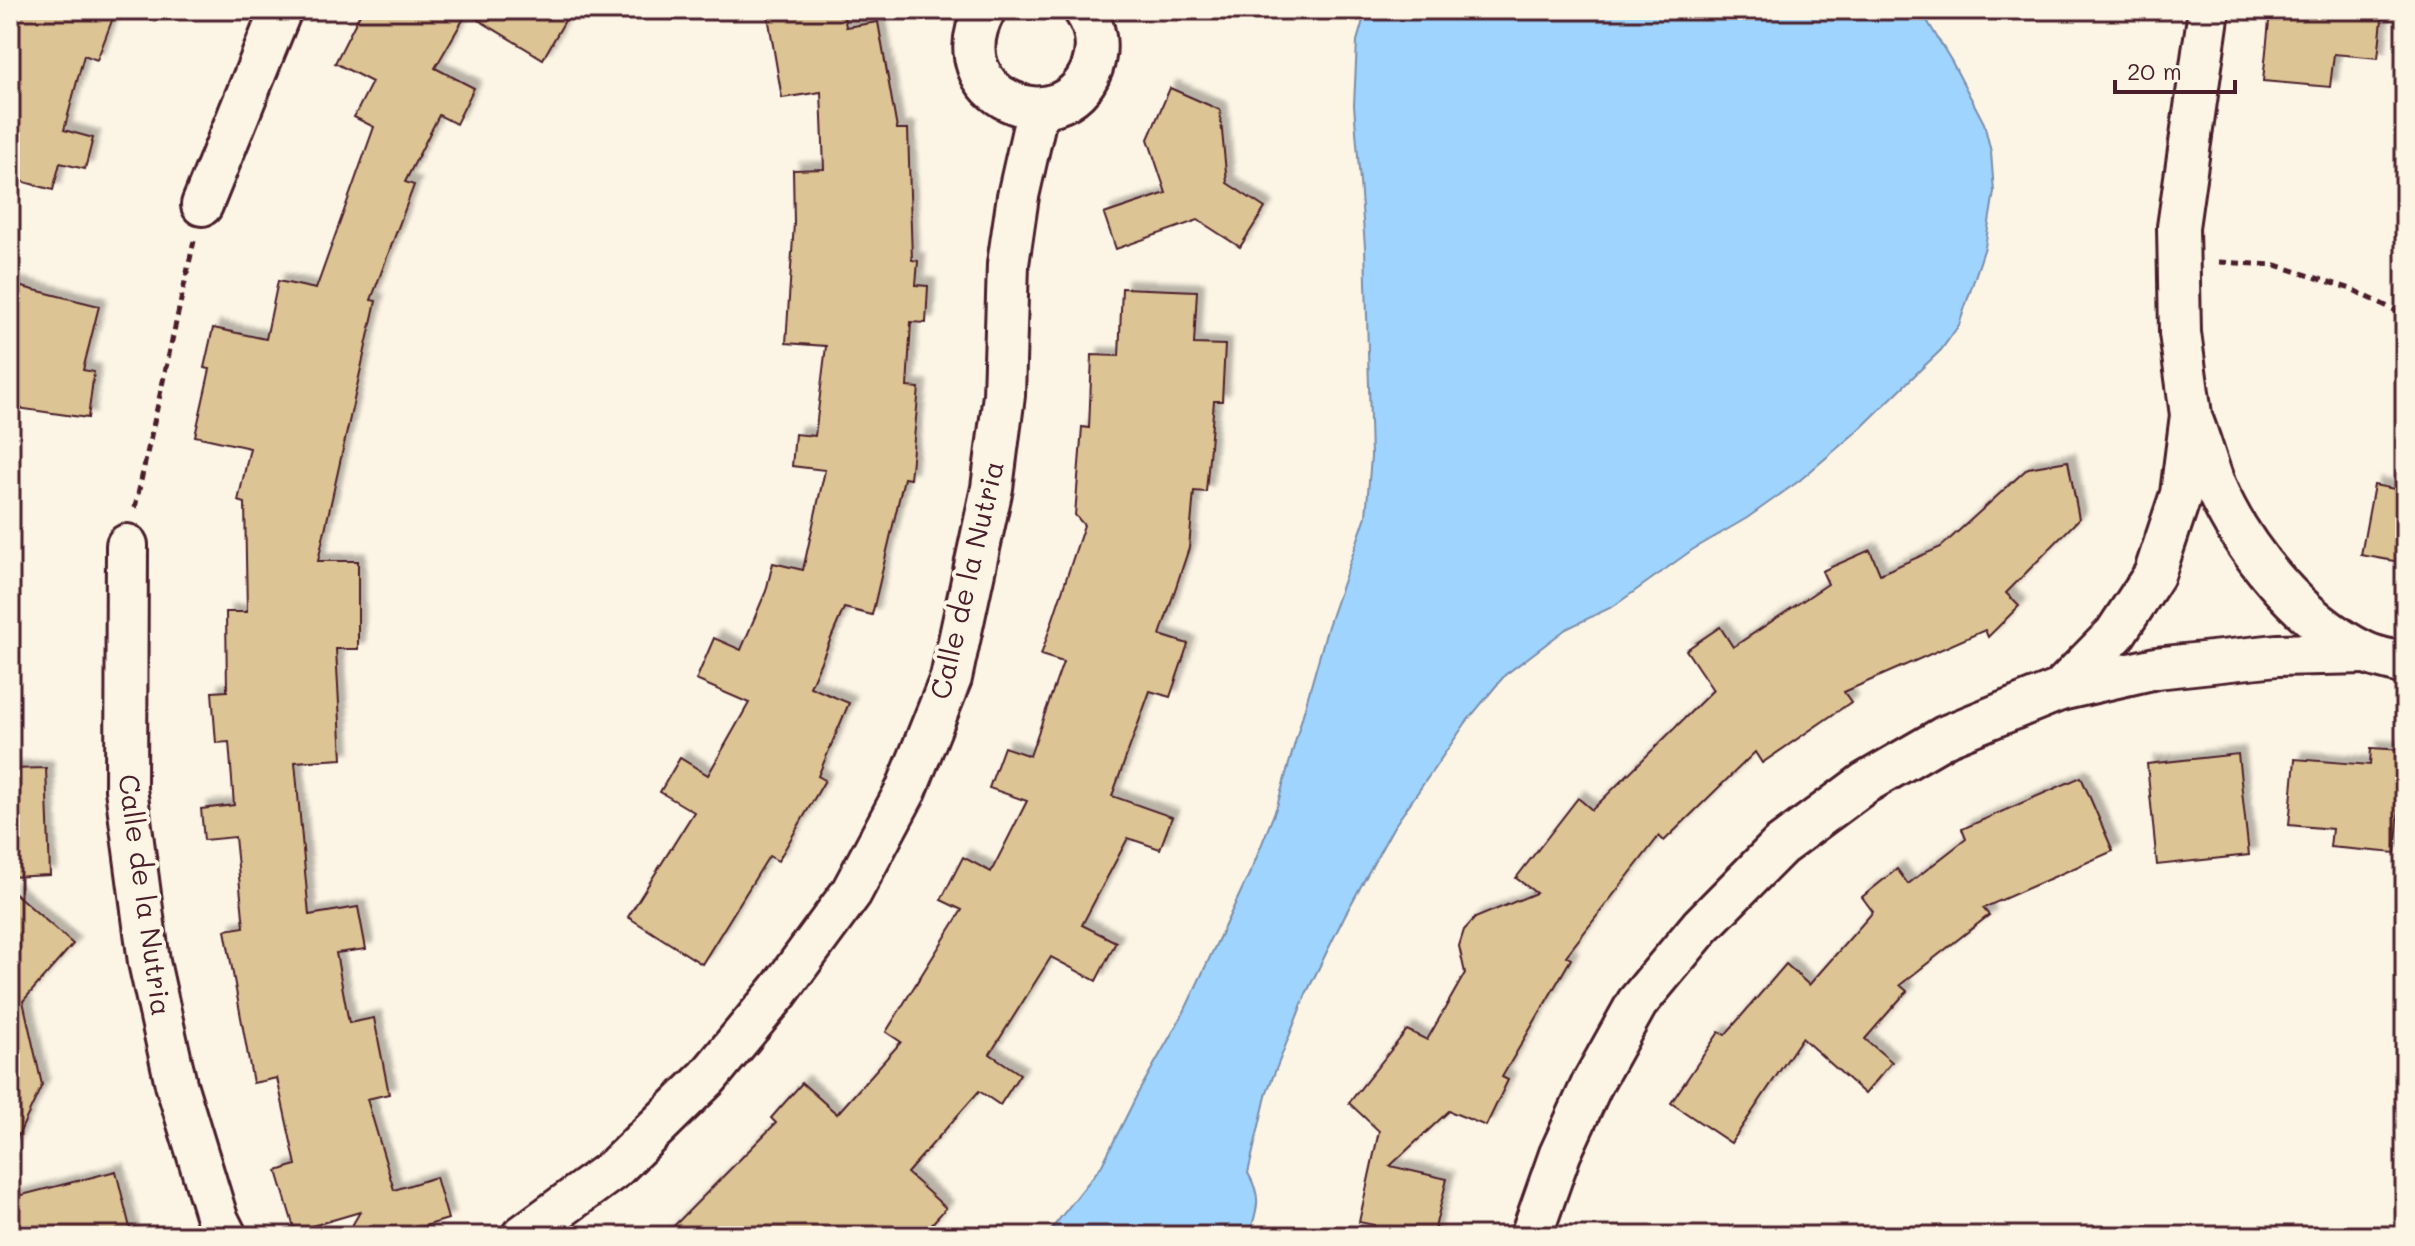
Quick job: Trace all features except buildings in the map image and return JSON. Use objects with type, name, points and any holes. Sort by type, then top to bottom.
[{"type":"street","points":[[202,205],[281,10]]},
{"type":"street","points":[[985,10],[975,28],[973,48],[977,67],[986,84],[1000,98],[1018,106],[1038,108],[1058,103],[1075,93],[1088,78],[1095,59],[1094,13]]},
{"type":"street","points":[[2209,10],[2178,227],[2180,333],[2191,415],[2216,488],[2239,530],[2282,589],[2316,623],[2365,653],[2405,664]]},
{"type":"street","name":"Calle de la Nutria","points":[[522,1236],[615,1168],[708,1077],[779,991],[851,893],[906,790],[951,678],[992,488],[1004,395],[1008,264],[1018,196],[1038,108]]},
{"type":"street","points":[[2060,690],[2115,634],[2154,575],[2181,494],[2191,415]]},
{"type":"street","name":"Calle de la Nutria","points":[[127,545],[126,789],[149,962],[176,1084],[217,1218],[226,1236]]},
{"type":"street","points":[[1531,1236],[1560,1154],[1593,1082],[1637,1003],[1701,926],[1780,846],[1865,783],[1946,736],[2060,690],[2156,668],[2277,655],[2365,653]]},
{"type":"path","points":[[127,545],[202,205]]},
{"type":"path","points":[[2179,260],[2276,265],[2351,289],[2405,315]]},
{"type":"water","points":[[1366,10],[1916,10],[1928,22],[1984,123],[1991,152],[1994,192],[1985,247],[1959,325],[1941,350],[1862,427],[1799,481],[1747,518],[1692,550],[1614,606],[1566,629],[1505,675],[1467,721],[1393,828],[1306,994],[1267,1092],[1248,1173],[1257,1197],[1249,1236],[1046,1236],[1102,1165],[1184,1012],[1253,866],[1277,806],[1328,626],[1366,516],[1371,457],[1365,247],[1354,105],[1357,41]]}]
